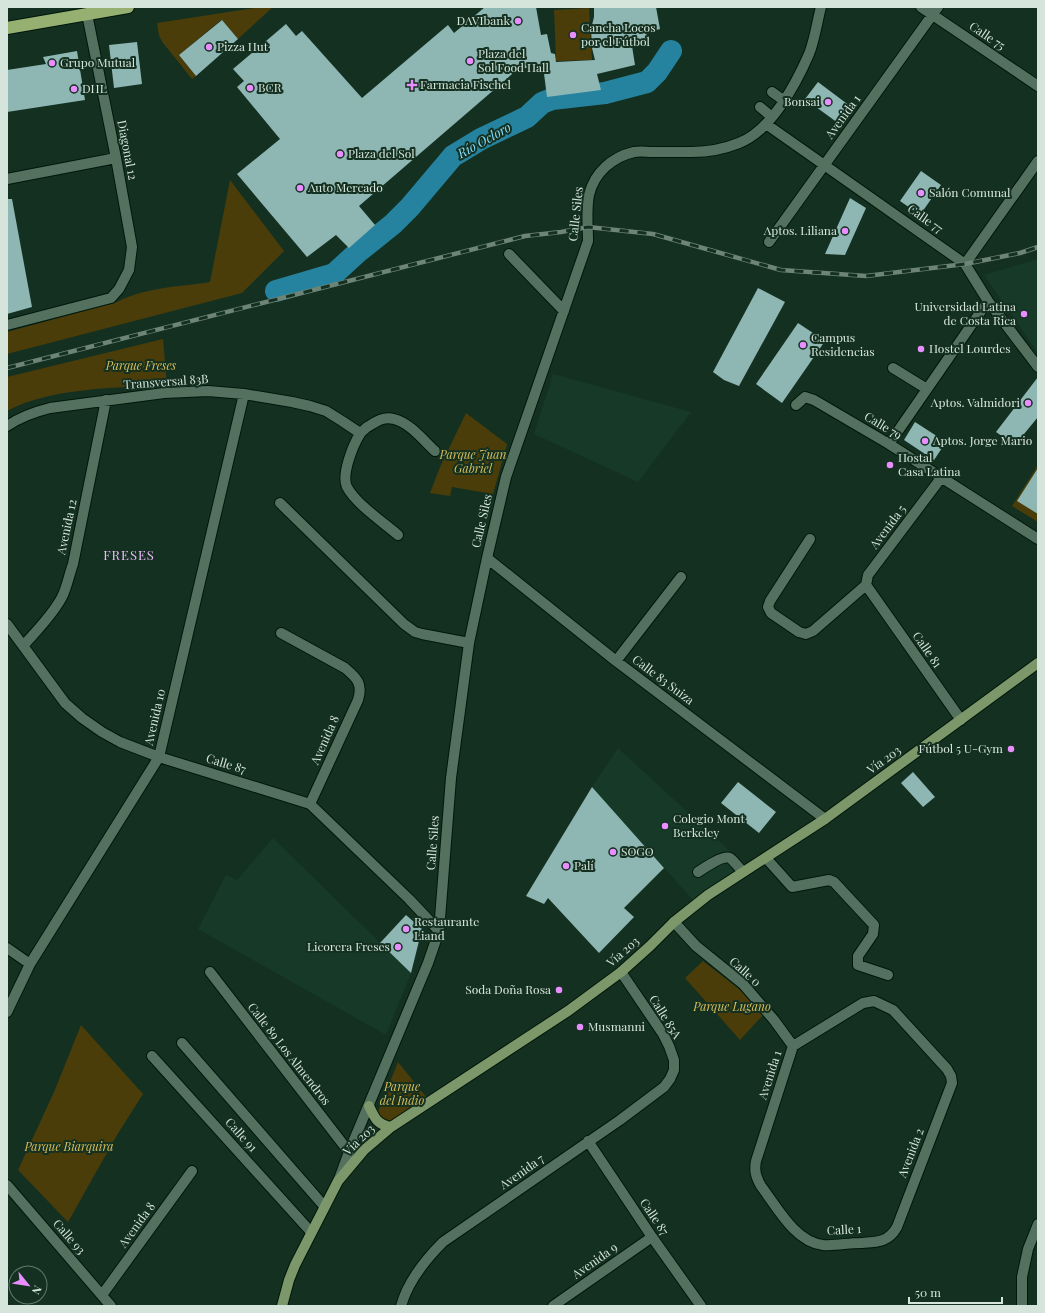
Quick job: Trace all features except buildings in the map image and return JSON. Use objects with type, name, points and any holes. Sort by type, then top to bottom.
[{"type":"highway","points":[[7,28],[128,7]]},
{"type":"main road","name":"Vía 203","points":[[282,1306],[289,1280],[311,1232],[338,1181],[364,1150],[391,1127],[568,1011],[621,972],[674,922],[708,895],[825,819],[1038,663]]},
{"type":"main road","points":[[369,1106],[376,1120],[382,1125],[391,1127]]},
{"type":"street","name":"Calle Siles","points":[[338,1181],[428,963],[439,931],[450,778],[469,643],[506,477],[588,241],[587,213],[593,183],[604,167],[620,156],[635,151],[709,151],[740,143],[754,134],[769,121],[792,87],[809,53],[821,7]]},
{"type":"street","name":"Calle 75","points":[[921,7],[936,11],[1038,86]]},
{"type":"street","name":"Avenida 1","points":[[769,242],[936,11]]},
{"type":"street","name":"Diagonal 12","points":[[7,325],[111,298],[120,289],[129,270],[132,247],[87,14]]},
{"type":"street","points":[[772,92],[783,100]]},
{"type":"street","name":"Calle 77","points":[[760,107],[769,121],[825,165],[965,264],[988,301],[1038,367]]},
{"type":"street","points":[[7,179],[116,158]]},
{"type":"street","points":[[965,264],[1038,161]]},
{"type":"street","points":[[510,254],[564,311]]},
{"type":"street","points":[[889,444],[988,301]]},
{"type":"street","points":[[893,368],[927,389]]},
{"type":"street","name":"Transversal 83B","points":[[11,423],[33,412],[50,408],[164,392],[208,391],[244,394],[326,411],[360,433]]},
{"type":"street","name":"Avenida 10","points":[[7,1012],[30,964],[159,757],[244,394]]},
{"type":"street","name":"Calle 79","points":[[796,405],[805,398],[814,400],[889,444],[1038,539]]},
{"type":"street","name":"Avenida 12","points":[[22,646],[53,611],[62,596],[68,581],[106,400]]},
{"type":"street","points":[[398,535],[360,503],[346,485],[344,474],[360,433],[380,419],[393,419],[409,427],[435,451]]},
{"type":"street","name":"Avenida 5","points":[[866,585],[868,575],[941,478]]},
{"type":"street","points":[[280,503],[404,624],[415,632],[469,643]]},
{"type":"street","points":[[810,539],[770,601],[768,607],[771,613],[799,632],[806,634],[813,632],[866,585]]},
{"type":"street","name":"Calle 83 Suiza","points":[[487,558],[616,661],[825,819]]},
{"type":"street","points":[[616,661],[681,577]]},
{"type":"street","name":"Calle 81","points":[[866,585],[961,720]]},
{"type":"street","name":"Calle 87","points":[[7,624],[65,703],[82,718],[120,742],[159,757],[310,804],[409,899],[439,931]]},
{"type":"street","name":"Avenida 8","points":[[281,633],[345,668],[354,676],[360,686],[358,700],[310,804]]},
{"type":"street","points":[[698,872],[721,859],[730,858],[743,872]]},
{"type":"street","points":[[766,858],[792,887],[830,880],[834,882],[874,925],[873,934],[858,956],[858,965],[888,975]]},
{"type":"street","name":"Calle 0","points":[[674,922],[696,946],[743,984],[794,1046]]},
{"type":"street","points":[[7,948],[30,964]]},
{"type":"street","name":"Calle 89 Los Almendros","points":[[210,972],[349,1152]]},
{"type":"street","name":"Calle 85A","points":[[621,972],[663,1034],[669,1046],[674,1060],[674,1070],[670,1079]]},
{"type":"street","name":"Avenida 1","points":[[757,1179],[754,1170],[756,1161],[794,1046],[863,1003],[874,1001],[893,1010],[947,1069],[951,1076]]},
{"type":"street","points":[[182,1042],[324,1206]]},
{"type":"street","name":"Calle 91","points":[[152,1056],[311,1232]]},
{"type":"street","name":"Avenida 2","points":[[889,1236],[894,1233],[897,1227],[952,1083],[951,1076]]},
{"type":"street","name":"Avenida 7","points":[[402,1303],[415,1274],[443,1242],[620,1120],[664,1087],[670,1079]]},
{"type":"street","name":"Calle 87","points":[[588,1141],[652,1238],[701,1306]]},
{"type":"street","name":"Avenida 8","points":[[102,1295],[192,1171]]},
{"type":"street","name":"Calle 1","points":[[757,1179],[760,1186],[796,1232],[811,1242],[824,1245],[881,1241],[889,1236]]},
{"type":"street","name":"Calle 93","points":[[7,1185],[111,1306]]},
{"type":"street","points":[[1022,1306],[1022,1277],[1028,1249],[1038,1224]]},
{"type":"street","name":"Avenida 9","points":[[553,1306],[652,1238]]},
{"type":"shaded area","name":"Universidad Latina de Costa Rica","points":[[1038,259],[1038,353],[984,275]]},
{"type":"shaded area","points":[[553,374],[691,412],[638,482],[534,434]]},
{"type":"shaded area","name":"Colegio Mont Berkeley","points":[[618,748],[746,866],[693,900],[592,787]]},
{"type":"shaded area","points":[[273,838],[411,973],[386,1035],[198,929],[226,875],[237,880]]},
{"type":"green space","points":[[261,7],[273,7],[238,39],[221,20],[179,55],[196,76],[192,79],[159,36],[157,23]]},
{"type":"green space","name":"Cancha Locos por el Fútbol","points":[[589,8],[592,60],[556,61],[554,10]]},
{"type":"green space","points":[[230,180],[284,251],[242,293],[7,354],[7,332],[117,302],[151,290],[210,282]]},
{"type":"green space","name":"Parque Freses","points":[[163,339],[167,385],[106,388],[64,393],[25,403],[7,411],[7,377]]},
{"type":"green space","name":"Parque Juan Gabriel","points":[[466,413],[507,444],[493,494],[452,487],[450,496],[430,493],[440,467]]},
{"type":"green space","points":[[1038,465],[1038,522],[1012,506]]},
{"type":"green space","name":"Parque Lugano","points":[[703,961],[739,989],[763,1015],[740,1040],[685,978]]},
{"type":"green space","name":"Parque Biarquira","points":[[81,1025],[143,1094],[117,1135],[68,1222],[18,1170],[54,1092]]},
{"type":"green space","name":"Parque del Indio","points":[[398,1062],[427,1098],[385,1124],[377,1114]]},
{"type":"waterway","name":"Río Ocloro","points":[[276,291],[334,274],[358,252],[393,224],[410,207],[453,156],[481,139],[527,117],[542,103],[552,99],[605,93],[647,82],[657,72],[671,51]]},
{"type":"railway","points":[[7,368],[525,236],[588,227],[653,234],[781,270],[866,276],[965,264],[1020,253],[1038,247]]},
{"type":"place","name":"DAVIbank","points":[[518,21]]},
{"type":"place","name":"Cancha Locos por el Fútbol","points":[[573,35]]},
{"type":"place","name":"Pizza Hut","points":[[209,47]]},
{"type":"place","name":"Plaza del Sol Food Hall","points":[[470,61]]},
{"type":"place","name":"Grupo Mutual","points":[[52,63]]},
{"type":"place","name":"Farmacia Fischel","points":[[412,85]]},
{"type":"place","name":"BCR","points":[[250,88]]},
{"type":"place","name":"DHL","points":[[74,89]]},
{"type":"place","name":"Bonsai","points":[[828,102]]},
{"type":"place","name":"Plaza del Sol","points":[[340,154]]},
{"type":"place","name":"Auto Mercado","points":[[300,188]]},
{"type":"place","name":"Salón Comunal","points":[[921,193]]},
{"type":"place","name":"Aptos. Liliana","points":[[845,231]]},
{"type":"place","name":"Universidad Latina de Costa Rica","points":[[1024,314]]},
{"type":"place","name":"Campus Residencias","points":[[803,345]]},
{"type":"place","name":"Hostel Lourdes","points":[[921,349]]},
{"type":"place","name":"Aptos. Valmidori","points":[[1028,403]]},
{"type":"place","name":"Aptos. Jorge Mario","points":[[925,441]]},
{"type":"place","name":"Hostal Casa Latina","points":[[890,465]]},
{"type":"place","name":"Fútbol 5 U-Gym","points":[[1011,749]]},
{"type":"place","name":"Colegio Mont Berkeley","points":[[665,826]]},
{"type":"place","name":"SOGO","points":[[613,852]]},
{"type":"place","name":"Palí","points":[[566,866]]},
{"type":"place","name":"Restaurante Liand","points":[[406,929]]},
{"type":"place","name":"Licorera Freses","points":[[398,947]]},
{"type":"place","name":"Soda Doña Rosa","points":[[559,990]]},
{"type":"place","name":"Musmanni","points":[[580,1027]]},
{"type":"district","name":"FRESES","points":[[129,555]]}]
